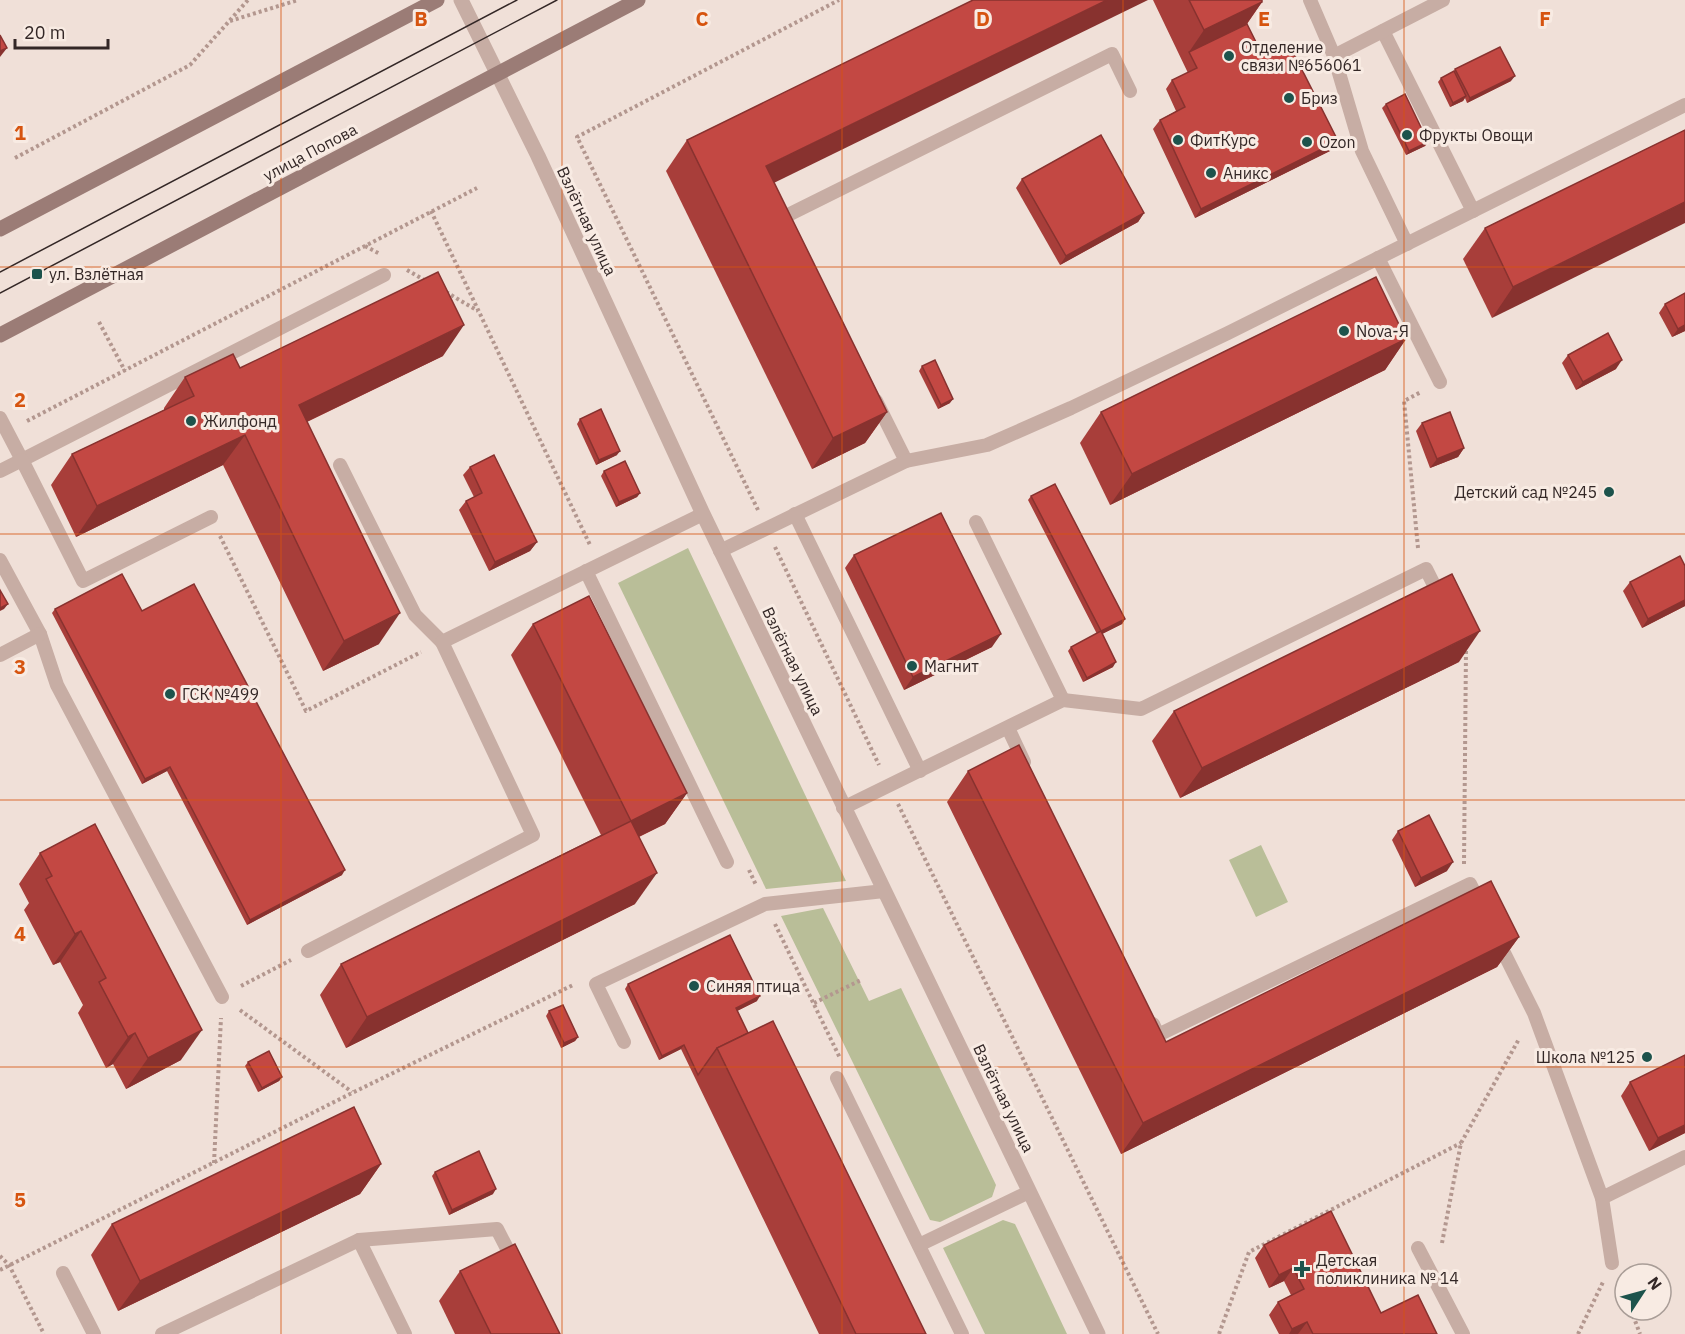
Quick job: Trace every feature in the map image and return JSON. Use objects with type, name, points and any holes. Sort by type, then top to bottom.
[{"type":"main road","points":[[0,229],[437,0]]},
{"type":"main road","name":"улица Попова","points":[[0,335],[638,0]]},
{"type":"street","name":"Взлётная улица","points":[[461,0],[498,74],[720,551],[1098,1334]]},
{"type":"lane","points":[[1310,0],[1334,56],[1362,151],[1407,243]]},
{"type":"lane","points":[[1334,56],[1443,0]]},
{"type":"lane","points":[[1383,31],[1473,211]]},
{"type":"lane","points":[[794,239],[784,217],[1112,54],[1130,91]]},
{"type":"lane","points":[[720,551],[906,461],[987,445],[1071,408],[1228,333],[1685,105]]},
{"type":"lane","points":[[1378,258],[1440,382]]},
{"type":"lane","points":[[0,471],[384,275]]},
{"type":"lane","points":[[868,387],[906,461]]},
{"type":"lane","points":[[0,418],[83,581],[210,517]]},
{"type":"lane","points":[[308,951],[533,835],[441,642],[415,615],[340,465]]},
{"type":"lane","points":[[441,642],[703,514]]},
{"type":"lane","points":[[795,514],[920,771]]},
{"type":"lane","points":[[976,522],[1064,700]]},
{"type":"lane","points":[[0,560],[40,634],[57,685],[222,997]]},
{"type":"lane","points":[[843,808],[1064,700],[1141,709],[1426,569],[1446,609]]},
{"type":"lane","points":[[586,571],[727,862]]},
{"type":"lane","points":[[0,655],[40,634]]},
{"type":"lane","points":[[1008,728],[1028,770]]},
{"type":"lane","points":[[1148,1014],[1158,1035],[1470,884],[1534,1012],[1602,1198],[1612,1263]]},
{"type":"lane","points":[[624,1042],[596,984],[765,903],[884,891]]},
{"type":"lane","points":[[837,1078],[962,1334]]},
{"type":"lane","points":[[1602,1198],[1685,1157]]},
{"type":"lane","points":[[919,1245],[1029,1192]]},
{"type":"lane","points":[[162,1334],[358,1240],[497,1230],[518,1271]]},
{"type":"lane","points":[[358,1240],[405,1334]]},
{"type":"lane","points":[[1418,1248],[1462,1334]]},
{"type":"lane","points":[[63,1273],[94,1334]]},
{"type":"path","points":[[15,158],[190,65],[248,0]]},
{"type":"path","points":[[230,21],[298,0]]},
{"type":"path","points":[[839,0],[576,137],[889,786],[1158,1334]]},
{"type":"path","points":[[7,432],[477,188]]},
{"type":"path","points":[[365,245],[385,257]]},
{"type":"path","points":[[406,269],[426,281]]},
{"type":"path","points":[[437,287],[478,311]]},
{"type":"path","points":[[99,322],[125,371]]},
{"type":"path","points":[[1426,569],[1418,550],[1404,401],[1440,382]]},
{"type":"path","points":[[210,517],[306,711],[441,642]]},
{"type":"path","points":[[1466,649],[1464,872],[1470,884]]},
{"type":"path","points":[[222,997],[308,951]]},
{"type":"path","points":[[0,1270],[583,980],[596,984]]},
{"type":"path","points":[[814,1003],[861,980]]},
{"type":"path","points":[[222,997],[352,1093]]},
{"type":"path","points":[[214,1163],[222,997]]},
{"type":"path","points":[[1435,1281],[1461,1143],[1534,1012]]},
{"type":"path","points":[[1219,1334],[1249,1252],[1461,1143]]},
{"type":"path","points":[[0,1256],[9,1265],[44,1334]]},
{"type":"path","points":[[1578,1334],[1612,1263]]},
{"type":"green space","points":[[688,548],[846,881],[766,889],[618,583]]},
{"type":"green space","points":[[1261,845],[1288,902],[1256,917],[1229,860]]},
{"type":"green space","points":[[823,908],[869,1001],[901,988],[996,1185],[992,1197],[940,1222],[930,1220],[781,916]]},
{"type":"green space","points":[[1003,1220],[1015,1224],[1067,1334],[985,1334],[943,1248]]},
{"type":"building","points":[[973,0],[1107,0],[766,166],[887,412],[833,438],[687,140]]},
{"type":"building","points":[[1189,0],[1262,0],[1262,2],[1204,30]]},
{"type":"building","points":[[1247,24],[1258,46],[1295,56],[1338,141],[1201,209],[1160,120],[1185,107],[1172,80],[1197,68],[1189,52]]},
{"type":"building","points":[[0,35],[7,48],[0,51]]},
{"type":"building","points":[[1500,47],[1515,76],[1470,98],[1455,69]]},
{"type":"building","points":[[1454,71],[1466,96],[1453,103],[1441,78]]},
{"type":"building","points":[[1405,94],[1428,142],[1409,151],[1386,104]]},
{"type":"building","points":[[1685,130],[1685,202],[1513,287],[1485,228]]},
{"type":"building","points":[[1101,135],[1144,213],[1066,256],[1022,179]]},
{"type":"building","points":[[438,272],[464,325],[299,405],[400,613],[344,641],[245,435],[97,506],[72,454],[194,396],[185,377],[233,354],[240,368]]},
{"type":"building","points":[[1376,277],[1406,339],[1132,474],[1101,412]]},
{"type":"building","points":[[1685,293],[1685,325],[1678,329],[1665,304]]},
{"type":"building","points":[[1608,333],[1622,360],[1583,382],[1568,355]]},
{"type":"building","points":[[935,360],[953,399],[941,405],[922,366]]},
{"type":"building","points":[[601,409],[620,451],[599,460],[580,419]]},
{"type":"building","points":[[1450,412],[1464,448],[1437,459],[1422,423]]},
{"type":"building","points":[[494,455],[537,542],[495,562],[466,501],[482,493],[470,467]]},
{"type":"building","points":[[625,461],[640,493],[619,502],[604,471]]},
{"type":"building","points":[[1055,484],[1125,619],[1101,631],[1031,496]]},
{"type":"building","points":[[941,513],[1001,634],[913,677],[854,555]]},
{"type":"building","points":[[1680,556],[1685,566],[1685,600],[1648,619],[1630,582]]},
{"type":"building","name":"ГСК №499","points":[[122,574],[142,611],[194,584],[345,870],[250,920],[170,767],[145,779],[55,609]]},
{"type":"building","points":[[1452,574],[1480,631],[1202,768],[1174,711]]},
{"type":"building","points":[[0,590],[8,604],[0,608]]},
{"type":"building","points":[[589,596],[687,793],[631,821],[533,624]]},
{"type":"building","points":[[1101,631],[1116,662],[1087,678],[1071,647]]},
{"type":"building","points":[[1019,745],[1166,1042],[1491,881],[1519,937],[1143,1123],[968,771]]},
{"type":"building","points":[[1429,815],[1453,862],[1421,878],[1398,831]]},
{"type":"building","points":[[631,821],[657,873],[367,1017],[341,964]]},
{"type":"building","points":[[95,824],[202,1030],[148,1058],[135,1033],[128,1037],[99,982],[106,978],[81,931],[75,934],[46,879],[52,876],[40,853]]},
{"type":"building","points":[[730,935],[760,996],[736,1008],[748,1033],[717,1048],[698,1075],[684,1045],[662,1056],[628,984]]},
{"type":"building","points":[[563,1005],[578,1037],[564,1043],[549,1011]]},
{"type":"building","points":[[773,1021],[926,1334],[856,1334],[717,1048]]},
{"type":"building","points":[[269,1051],[282,1077],[262,1088],[248,1062]]},
{"type":"building","points":[[1685,1055],[1685,1125],[1658,1138],[1630,1082]]},
{"type":"building","points":[[354,1107],[381,1164],[140,1281],[112,1224]]},
{"type":"building","points":[[479,1151],[496,1189],[452,1210],[435,1172]]},
{"type":"building","name":"Детская поликлиника № 14","points":[[1331,1211],[1381,1313],[1418,1295],[1437,1334],[1313,1334],[1307,1322],[1292,1329],[1278,1302],[1304,1289],[1293,1268],[1279,1275],[1264,1245]]},
{"type":"building","points":[[515,1244],[560,1334],[491,1334],[460,1271]]},
{"type":"tram line","points":[[0,272],[517,0]]},
{"type":"tram line","points":[[0,293],[557,0]]},
{"type":"place","name":"Отделение связи №656061","points":[[1229,56]]},
{"type":"place","name":"Бриз","points":[[1289,98]]},
{"type":"place","name":"Фрукты Овощи","points":[[1407,135]]},
{"type":"place","name":"ФитКурс","points":[[1178,140]]},
{"type":"place","name":"Ozon","points":[[1307,142]]},
{"type":"place","name":"Аникс","points":[[1211,173]]},
{"type":"place","name":"ул. Взлётная","points":[[37,274]]},
{"type":"place","name":"Nova-Я","points":[[1344,331]]},
{"type":"place","name":"Жилфонд","points":[[191,421]]},
{"type":"place","name":"Детский сад №245","points":[[1609,492]]},
{"type":"place","name":"Магнит","points":[[912,666]]},
{"type":"place","name":"ГСК №499","points":[[170,694]]},
{"type":"place","name":"Синяя птица","points":[[694,986]]},
{"type":"place","name":"Школа №125","points":[[1647,1057]]},
{"type":"place","name":"Детская поликлиника № 14","points":[[1302,1269]]}]
